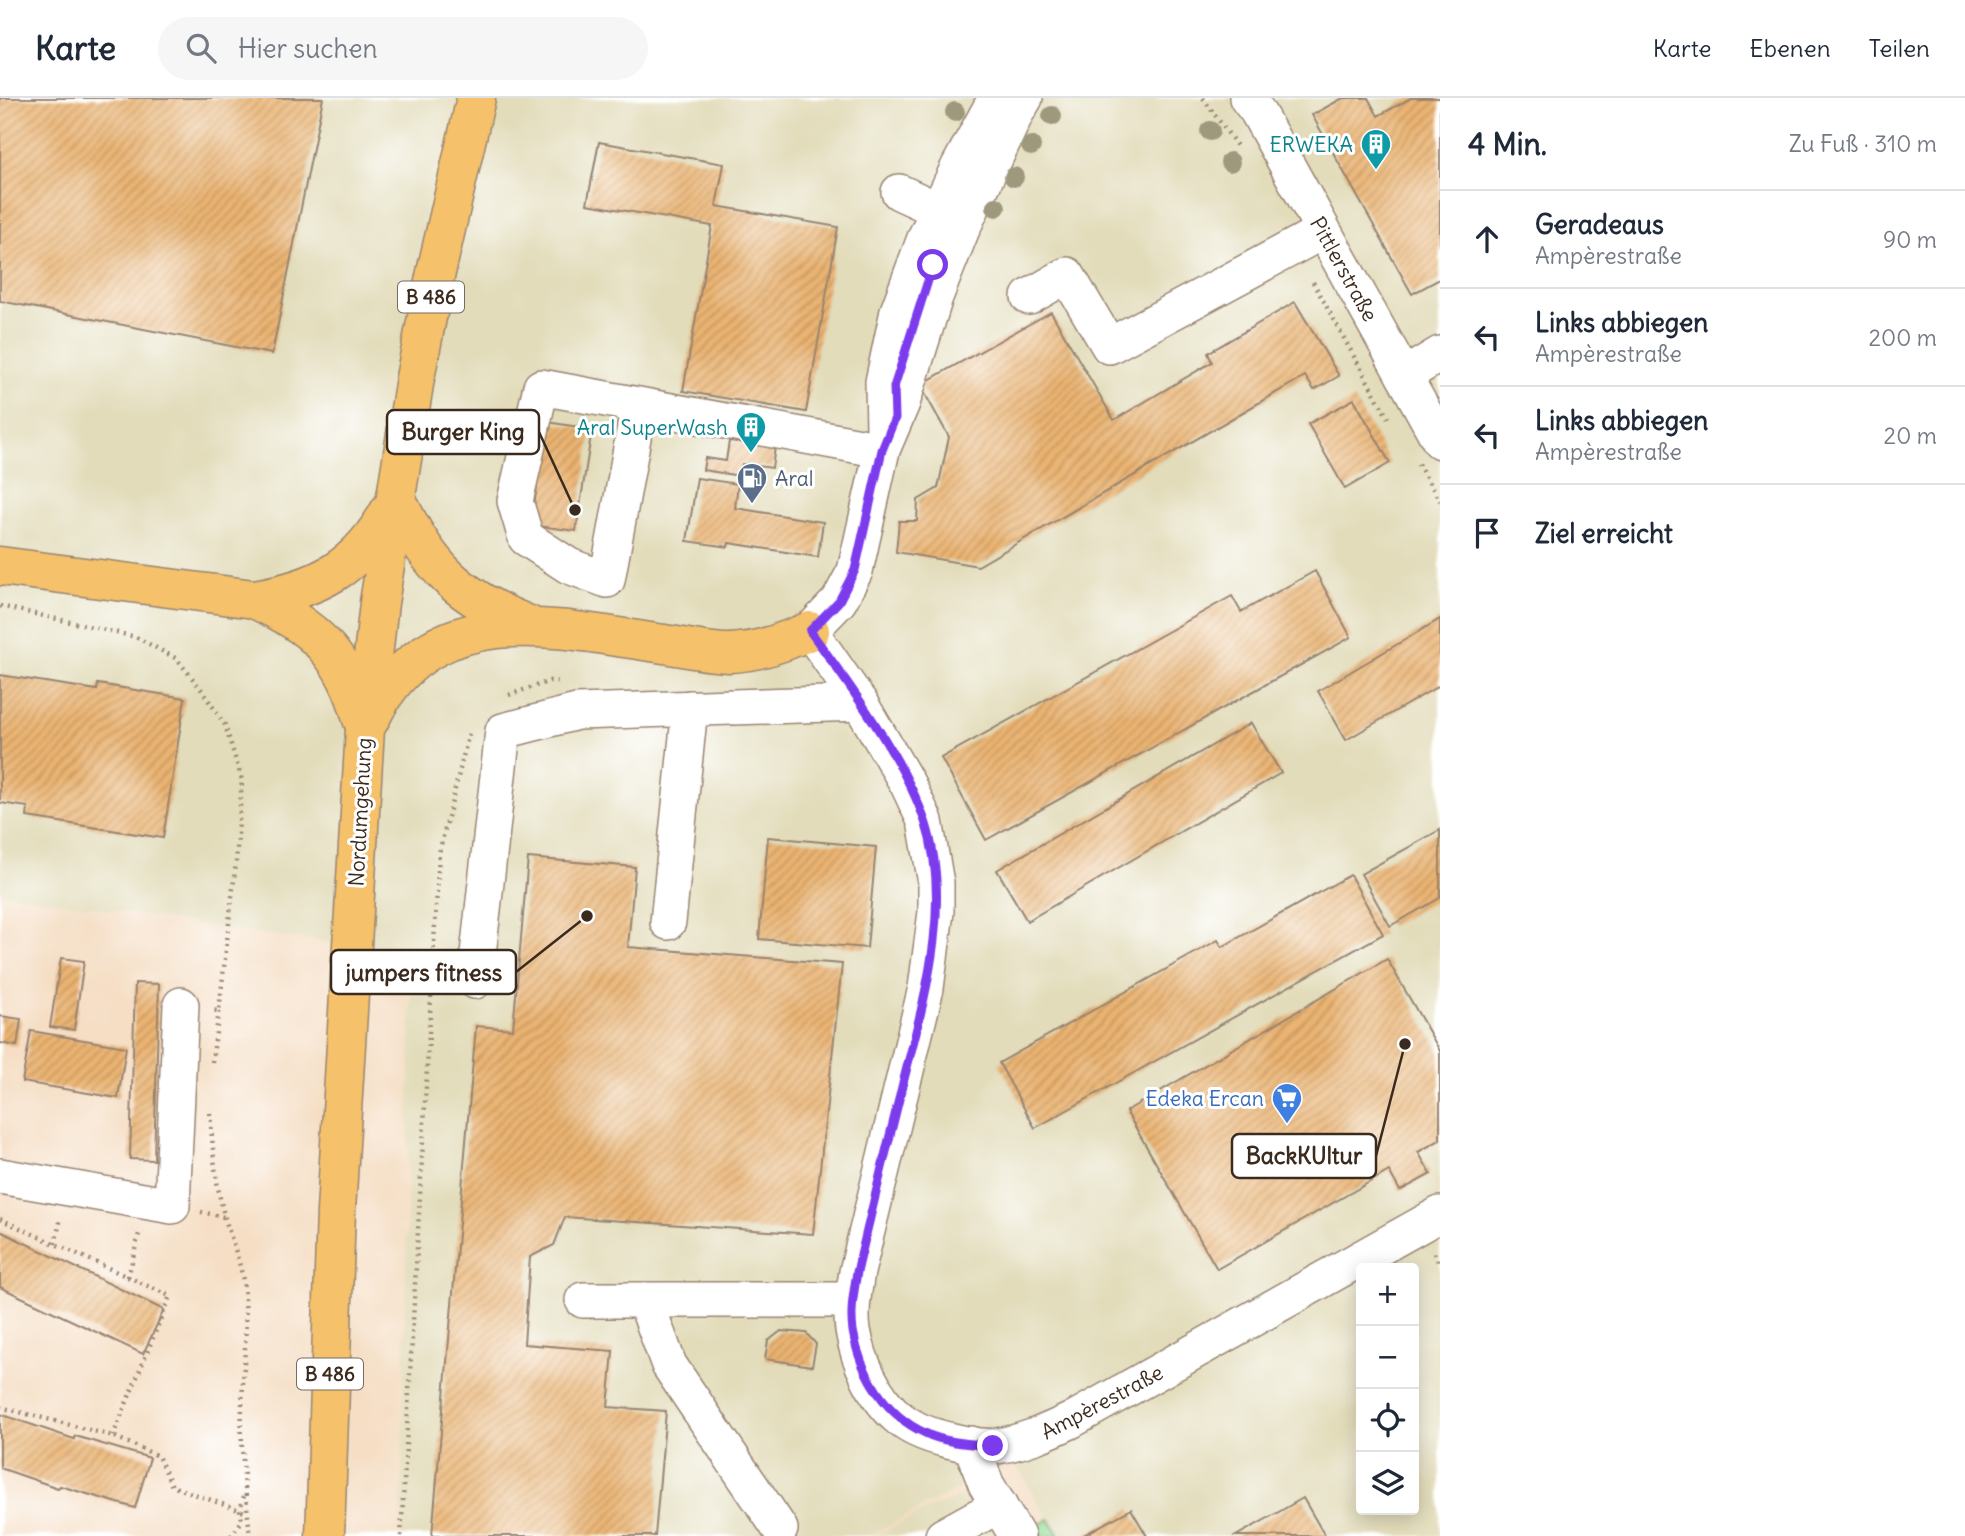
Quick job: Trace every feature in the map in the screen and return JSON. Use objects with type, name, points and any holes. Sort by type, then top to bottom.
[{"type":"main road","name":"Nordumgehung","points":[[325,1536],[336,1211],[365,729],[379,603],[430,302],[476,98]]},
{"type":"main road","points":[[254,599],[290,593],[324,579],[354,558],[378,531],[396,498]]},
{"type":"main road","points":[[396,498],[412,533],[435,564],[453,582],[495,612],[531,626]]},
{"type":"main road","points":[[0,565],[254,599],[287,614],[315,635],[339,662],[356,694],[365,729]]},
{"type":"main road","points":[[365,729],[385,692],[414,662],[449,640],[489,628],[531,626],[727,653],[768,649],[810,631]]},
{"type":"street","points":[[887,437],[883,382],[898,311],[925,238],[959,166],[996,98]]},
{"type":"street","points":[[810,631],[839,601],[855,570],[887,437],[934,297],[962,229],[1025,98]]},
{"type":"street","name":"Pittlerstraße","points":[[1247,98],[1440,441]]},
{"type":"street","points":[[899,192],[939,210]]},
{"type":"street","points":[[1029,297],[1067,275],[1108,346],[1323,231]]},
{"type":"street","points":[[1404,376],[1440,354]]},
{"type":"street","points":[[639,405],[607,580],[569,566],[526,538],[515,501],[541,387],[639,405],[887,437]]},
{"type":"street","name":"Ampèrestraße","points":[[810,631],[860,703],[908,785],[925,821],[936,883],[936,912],[926,988],[852,1300],[853,1329],[869,1379],[899,1419],[926,1434],[971,1444],[993,1446],[1031,1439],[1072,1420],[1440,1214]]},
{"type":"street","points":[[475,981],[503,731],[578,712],[860,703]]},
{"type":"street","points":[[668,922],[690,708]]},
{"type":"street","points":[[0,1176],[68,1186],[160,1205],[181,1006]]},
{"type":"street","points":[[583,1300],[852,1300]]},
{"type":"street","points":[[645,1300],[669,1365],[780,1529]]},
{"type":"street","points":[[971,1444],[986,1484],[1017,1536]]},
{"type":"street","points":[[943,1536],[999,1505]]},
{"type":"path","points":[[0,606],[136,637],[177,659],[225,725],[242,780],[236,862],[212,1073]]},
{"type":"path","points":[[499,698],[550,681],[563,682]]},
{"type":"path","points":[[401,1536],[439,853],[472,724]]},
{"type":"path","points":[[181,1006],[219,1011]]},
{"type":"path","points":[[210,1110],[214,1164],[224,1217],[236,1249],[243,1280],[246,1345],[241,1410],[250,1536]]},
{"type":"path","points":[[128,1277],[160,1205]]},
{"type":"path","points":[[0,1219],[170,1296],[113,1436]]},
{"type":"path","points":[[0,1407],[113,1436],[159,1456],[172,1486],[247,1513]]},
{"type":"path","points":[[231,1536],[242,1521],[240,1509],[245,1495]]},
{"type":"shaded area","points":[[0,98],[1440,98],[1440,1536],[1058,1536],[1013,1459],[870,1536],[401,1536],[412,952],[240,931],[0,892]]},
{"type":"shaded area","points":[[998,1483],[1029,1536],[875,1536],[926,1510]]},
{"type":"green space","points":[[1049,1519],[1059,1536],[1035,1536],[1031,1529]]},
{"type":"building","points":[[0,98],[323,98],[272,354],[0,301]]},
{"type":"building","name":"ERWEKA","points":[[1343,98],[1368,98],[1378,116],[1411,98],[1440,98],[1440,279],[1412,294],[1312,115]]},
{"type":"building","points":[[599,142],[724,164],[716,206],[838,227],[806,412],[683,391],[712,226],[587,204]]},
{"type":"building","points":[[1295,302],[1339,376],[1314,390],[1305,376],[978,566],[896,552],[899,521],[917,521],[918,500],[938,488],[949,437],[920,385],[1051,312],[1114,420],[1212,362],[1208,353]]},
{"type":"building","points":[[1354,399],[1390,463],[1345,489],[1308,424]]},
{"type":"building","points":[[547,422],[592,429],[576,531],[531,525]]},
{"type":"building","name":"Aral SuperWash","points":[[729,441],[775,447],[772,468],[742,464],[740,476],[703,470],[705,458],[726,461]]},
{"type":"building","points":[[697,478],[738,484],[735,508],[823,522],[818,557],[729,543],[728,547],[687,541]]},
{"type":"building","points":[[1315,571],[1351,637],[986,840],[941,758],[1232,596],[1241,612]]},
{"type":"building","points":[[1440,619],[1440,685],[1346,740],[1318,691]]},
{"type":"building","points":[[0,675],[97,690],[98,684],[185,698],[163,838],[27,817],[28,807],[0,803]]},
{"type":"building","points":[[1251,723],[1281,773],[1027,921],[997,870]]},
{"type":"building","points":[[1440,830],[1440,898],[1390,926],[1361,874]]},
{"type":"building","points":[[768,837],[876,847],[867,948],[759,939]]},
{"type":"building","points":[[528,858],[635,867],[628,947],[842,964],[813,1234],[565,1217],[554,1245],[530,1257],[524,1344],[613,1351],[608,1407],[666,1411],[655,1536],[432,1536],[476,1026],[513,1029]]},
{"type":"building","points":[[1350,875],[1383,934],[1035,1128],[999,1063],[1218,940],[1222,947]]},
{"type":"building","points":[[61,958],[84,961],[74,1030],[50,1027]]},
{"type":"building","name":"Edeka Ercan","points":[[1387,959],[1440,1051],[1440,1140],[1418,1152],[1431,1174],[1400,1191],[1389,1171],[1217,1269],[1126,1111]]},
{"type":"building","points":[[135,983],[159,984],[154,1160],[130,1159]]},
{"type":"building","points":[[0,1016],[21,1019],[17,1046],[0,1043]]},
{"type":"building","points":[[31,1031],[126,1047],[118,1098],[22,1082]]},
{"type":"building","points":[[0,1231],[164,1310],[143,1354],[0,1287]]},
{"type":"building","points":[[781,1331],[806,1333],[816,1344],[812,1366],[765,1359],[768,1341]]},
{"type":"building","points":[[0,1414],[74,1439],[75,1436],[150,1458],[135,1508],[60,1486],[58,1488],[0,1468]]},
{"type":"building","points":[[1303,1498],[1325,1536],[1236,1536],[1277,1513]]},
{"type":"building","points":[[1131,1509],[1147,1536],[1082,1536]]},
{"type":"place","name":"ERWEKA","points":[[1376,171]]},
{"type":"place","name":"Aral SuperWash","points":[[751,454]]},
{"type":"place","name":"Aral","points":[[752,505]]},
{"type":"place","name":"Burger King","points":[[575,510]]},
{"type":"place","name":"jumpers fitness","points":[[587,916]]},
{"type":"place","name":"BackKUltur","points":[[1405,1044]]},
{"type":"place","name":"Edeka Ercan","points":[[1287,1125]]},
{"type":"route","points":[[933,265],[894,387],[895,418],[882,450],[855,570],[839,601],[810,631],[860,703],[908,785],[925,821],[936,883],[936,912],[926,988],[857,1272],[852,1300],[853,1329],[869,1379],[899,1419],[926,1434],[957,1443],[993,1446]]}]
